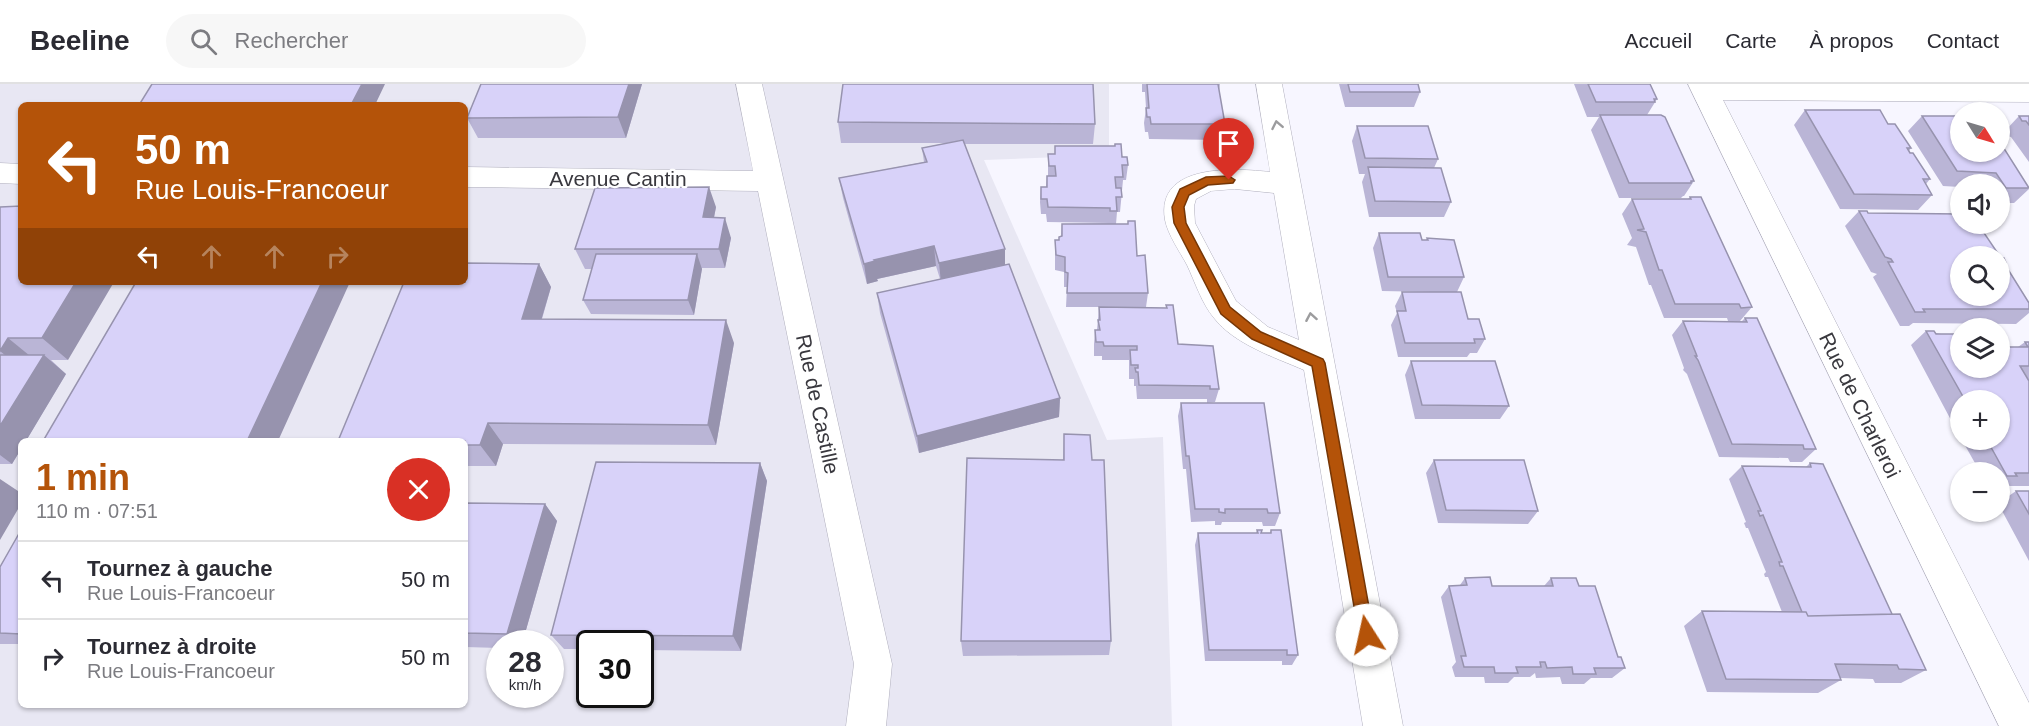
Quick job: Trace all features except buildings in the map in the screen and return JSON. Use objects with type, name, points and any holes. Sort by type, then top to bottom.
[{"type":"street","name":"Rue de Castille","points":[[749,84],[873,664],[866,726]]},
{"type":"street","points":[[1269,84],[1383,726]]},
{"type":"street","points":[[1703,88],[2029,93]]},
{"type":"street","name":"Rue de Charleroi","points":[[1703,88],[2020,726]]},
{"type":"street","points":[[0,174],[18,174]]},
{"type":"street","name":"Avenue Cantin","points":[[468,177],[771,181]]},
{"type":"street","points":[[1288,184],[1229,180],[1206,181],[1184,192],[1178,207],[1180,223],[1225,310],[1257,336],[1318,363]]},
{"type":"shaded area","points":[[0,84],[1109,84],[1109,155],[984,160],[1107,440],[1163,437],[1172,726],[0,726]]},
{"type":"route","points":[[1229,180],[1206,181],[1184,192],[1178,207],[1180,223],[1225,310],[1257,336],[1318,363],[1367,635]]}]
